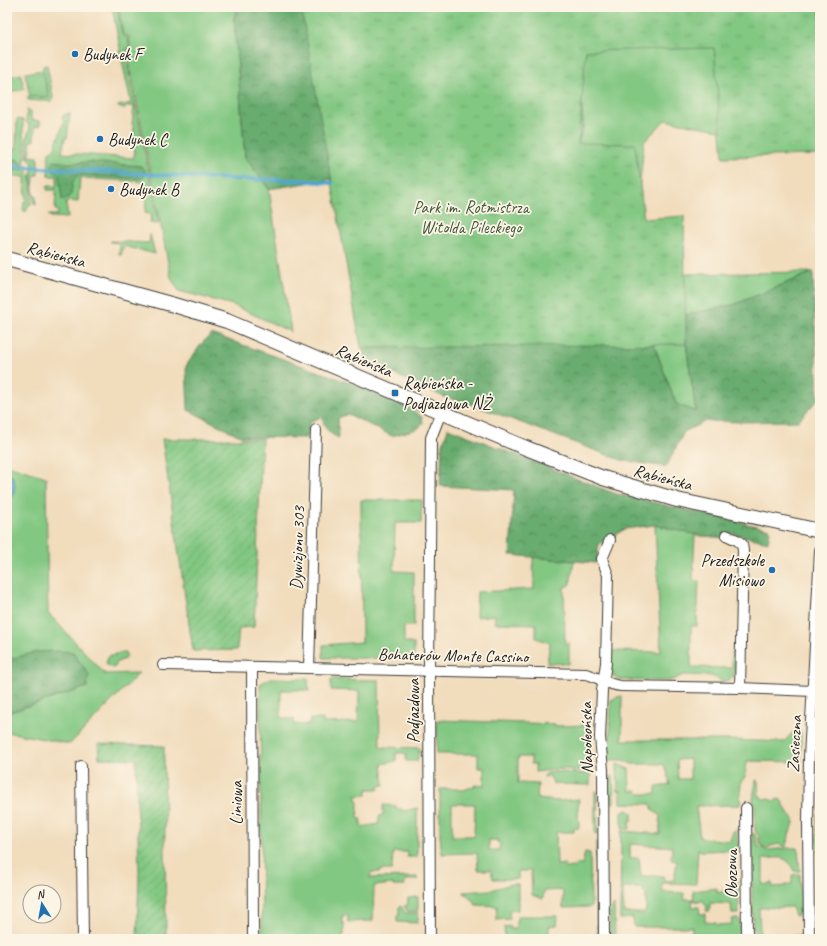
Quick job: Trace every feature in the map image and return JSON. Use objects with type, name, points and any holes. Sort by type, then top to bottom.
[{"type":"street","name":"Rąbieńska","points":[[7,259],[174,304],[227,321],[526,448],[581,470],[625,485],[677,500],[820,532]]},
{"type":"street","name":"Podjazdowa","points":[[430,939],[429,671],[431,438],[441,412]]},
{"type":"street","name":"Dywizjonu 303","points":[[309,668],[316,430]]},
{"type":"street","points":[[726,535],[742,544],[743,551],[740,688]]},
{"type":"street","name":"Napoleońska","points":[[604,939],[603,770],[600,737],[602,690],[606,663],[608,575],[602,559],[610,540]]},
{"type":"street","name":"Zasieczna","points":[[809,939],[809,758],[820,550]]},
{"type":"street","name":"Bohaterów Monte Cassino","points":[[163,665],[586,674],[613,685],[621,686],[813,691]]},
{"type":"street","name":"Liniowa","points":[[252,667],[253,939]]},
{"type":"street","points":[[81,766],[83,939]]},
{"type":"street","name":"Obozowa","points":[[746,808],[747,939]]},
{"type":"green space","points":[[112,7],[117,7],[122,35],[128,38],[129,46],[125,51],[159,224],[150,223],[151,214],[145,213],[146,200],[143,199],[144,182],[80,178],[78,202],[69,201],[66,203],[68,218],[51,217],[48,215],[57,215],[58,211],[55,210],[56,190],[47,190],[47,186],[57,186],[57,176],[48,176],[49,152],[54,149],[64,122],[62,118],[64,115],[70,114],[67,138],[65,138],[62,153],[134,158],[134,125],[132,125],[134,106],[126,106],[125,109],[118,107],[131,103],[121,56],[112,57],[111,55],[121,53]]},
{"type":"green space","points":[[118,7],[238,7],[234,18],[245,157],[269,189],[291,332],[233,305],[179,291],[171,278],[127,51],[130,46],[129,37],[123,34]]},
{"type":"green space","name":"Park im. Rotmistrza Witolda Pileckiego","points":[[238,7],[612,7],[587,44],[580,71],[583,127],[558,210],[592,336],[654,345],[676,404],[696,412],[682,316],[736,304],[813,272],[818,399],[798,421],[706,421],[684,432],[666,467],[621,460],[468,403],[444,397],[365,361],[332,179],[269,189],[245,157],[234,18]]},
{"type":"green space","name":"Park im. Rotmistrza Witolda Pileckiego","points":[[301,7],[820,7],[820,155],[723,157],[714,48],[586,51],[578,143],[635,144],[644,219],[684,216],[686,344],[361,348]]},
{"type":"green space","points":[[820,7],[768,139],[665,120],[644,142],[636,224],[681,274],[813,272],[736,304],[682,316],[696,412],[676,404],[654,345],[592,336],[558,210],[583,127],[580,71],[586,51]]},
{"type":"green space","points":[[47,65],[53,97],[52,102],[28,100],[28,96],[49,98],[43,70],[43,66]]},
{"type":"green space","points":[[43,70],[49,98],[30,97],[25,73]]},
{"type":"green space","points":[[21,74],[24,89],[10,92],[8,77]]},
{"type":"green space","points":[[27,110],[31,111],[31,120],[40,121],[40,126],[35,126],[34,141],[30,141],[31,151],[29,151],[29,156],[38,157],[38,175],[34,176],[33,195],[33,164],[28,157],[26,139],[30,129],[28,123],[26,122]]},
{"type":"green space","points":[[17,119],[23,120],[26,157],[24,166],[31,178],[31,204],[27,207],[27,211],[23,211],[24,202],[26,202],[25,177],[7,175],[7,149],[16,150]]},
{"type":"green space","points":[[7,156],[20,161],[24,169],[22,171],[7,170]]},
{"type":"green space","points":[[53,161],[141,166],[145,170],[145,176],[140,179],[79,175],[74,180],[69,197],[62,200],[59,175],[52,170]]},
{"type":"green space","points":[[33,195],[36,196],[36,205],[34,204]]},
{"type":"green space","points":[[150,234],[155,254],[124,246],[121,255],[119,255],[120,243],[110,242],[149,243]]},
{"type":"green space","points":[[212,334],[348,382],[411,409],[422,417],[423,424],[417,429],[392,436],[348,414],[338,418],[339,438],[327,430],[321,417],[311,421],[307,438],[242,437],[188,410],[186,366],[202,343]]},
{"type":"green space","points":[[448,428],[616,494],[770,529],[768,542],[731,533],[725,538],[701,536],[655,525],[625,529],[599,544],[596,563],[510,555],[514,490],[440,486],[442,447]]},
{"type":"green space","points":[[162,439],[262,439],[254,627],[239,628],[237,650],[193,651]]},
{"type":"green space","points":[[7,465],[46,477],[48,613],[105,674],[139,673],[70,744],[7,732],[7,713],[87,687],[73,652],[55,651],[7,660]]},
{"type":"green space","points":[[361,500],[422,500],[421,523],[395,523],[394,571],[414,572],[414,626],[404,626],[404,642],[414,644],[414,658],[323,658],[323,645],[362,642]]},
{"type":"green space","points":[[655,525],[695,534],[693,580],[699,581],[697,626],[691,626],[691,667],[732,668],[732,652],[736,653],[734,676],[729,680],[721,681],[712,676],[683,675],[670,681],[620,680],[611,672],[611,651],[661,652]]},
{"type":"green space","points":[[533,557],[574,561],[570,585],[564,587],[565,644],[569,643],[569,664],[547,663],[550,643],[536,638],[536,624],[495,623],[495,615],[476,617],[477,592],[534,589]]},
{"type":"green space","points":[[36,652],[73,652],[89,675],[87,687],[7,713],[7,660]]},
{"type":"green space","points":[[125,652],[127,657],[117,662],[115,667],[112,668],[106,664],[108,656]]},
{"type":"green space","points":[[271,678],[308,679],[309,691],[281,690],[281,718],[294,719],[294,724],[309,725],[310,719],[323,719],[323,723],[358,722],[359,691],[331,690],[331,679],[379,680],[380,747],[420,748],[417,761],[406,761],[406,753],[396,753],[396,761],[382,764],[384,785],[378,786],[379,789],[367,789],[367,795],[356,796],[358,803],[358,818],[361,819],[361,827],[379,824],[379,816],[383,815],[383,805],[396,806],[397,809],[402,809],[403,811],[417,808],[417,857],[407,857],[407,852],[393,852],[392,870],[371,872],[370,878],[417,877],[417,880],[405,880],[405,886],[393,886],[393,884],[374,886],[373,921],[348,922],[348,915],[342,916],[342,922],[344,922],[344,935],[342,935],[342,939],[262,939],[260,684]]},
{"type":"green space","points":[[622,696],[622,740],[734,740],[784,742],[793,732],[801,732],[801,762],[747,761],[745,778],[741,781],[740,805],[696,806],[700,838],[730,841],[733,831],[737,830],[738,850],[701,851],[698,849],[696,884],[662,883],[662,892],[684,893],[684,899],[693,899],[692,907],[699,907],[700,914],[705,914],[705,922],[716,923],[717,925],[732,924],[731,919],[739,919],[741,939],[704,939],[704,936],[692,937],[692,927],[634,927],[633,918],[620,919],[621,831],[660,834],[660,815],[653,811],[651,804],[621,803],[621,791],[618,791],[617,764],[629,769],[630,791],[637,791],[640,794],[656,794],[656,787],[670,785],[667,771],[663,764],[631,764],[624,760],[609,760],[611,700]],"holes":[[[690,759],[690,779],[678,779],[677,760]],[[630,844],[672,847],[671,860],[677,861],[674,880],[665,881],[663,876],[641,876],[639,858],[630,858]],[[623,888],[641,888],[646,894],[646,909],[644,913],[624,913]]]},
{"type":"green space","points":[[437,720],[555,724],[556,726],[589,725],[589,771],[560,769],[535,772],[535,764],[531,764],[531,757],[518,757],[518,783],[538,784],[537,799],[558,801],[579,799],[579,828],[574,828],[574,832],[556,832],[557,865],[565,864],[564,868],[575,867],[576,864],[582,865],[585,852],[590,853],[591,907],[563,908],[563,890],[544,891],[543,899],[532,895],[531,871],[518,871],[518,879],[493,879],[491,870],[478,870],[477,853],[442,854],[440,836],[440,789],[464,790],[476,785],[484,786],[484,768],[478,768],[478,754],[437,754]],"holes":[[[452,804],[475,804],[474,836],[452,836]],[[489,840],[497,840],[497,842],[500,843],[499,850],[489,850]]]},
{"type":"green space","points":[[98,744],[164,746],[166,939],[137,939],[139,872],[136,759],[99,758]]},
{"type":"green space","points":[[560,772],[590,774],[590,785],[553,784],[551,777],[544,777],[546,773]]},
{"type":"green space","points":[[613,776],[614,803],[609,803],[608,777]]},
{"type":"green space","points":[[756,780],[758,781],[759,796],[761,796],[762,799],[769,799],[773,801],[780,799],[789,814],[794,819],[788,844],[785,847],[777,844],[765,848],[759,841],[759,836],[755,831],[755,806],[753,800]]},
{"type":"green space","points":[[595,791],[597,791],[598,833],[595,834]]},
{"type":"green space","points":[[628,810],[632,813],[632,820],[629,822],[630,829],[622,829],[622,812]]},
{"type":"green space","points":[[820,813],[820,851],[816,851],[817,814]]},
{"type":"green space","points":[[752,833],[755,834],[758,846],[767,850],[798,848],[800,871],[794,871],[788,862],[782,858],[763,859],[763,885],[772,883],[773,887],[786,886],[786,884],[792,884],[792,875],[800,874],[801,914],[795,916],[792,907],[759,908],[760,934],[769,934],[770,937],[800,935],[800,939],[754,939],[752,909]]},
{"type":"green space","points":[[596,842],[598,843],[599,939],[597,939]]},
{"type":"green space","points":[[734,880],[738,880],[739,914],[732,914],[731,904],[710,903],[710,911],[706,911],[707,907],[702,900],[700,902],[694,901],[693,891],[717,888],[717,893],[732,889]]},
{"type":"green space","points":[[816,883],[820,883],[820,939],[817,939]]},
{"type":"green space","points":[[511,884],[518,884],[518,910],[509,911],[510,919],[496,920],[497,906],[476,905],[471,898],[463,892],[491,890]]},
{"type":"green space","points":[[418,897],[418,911],[407,911],[404,906],[407,906],[408,898]]},
{"type":"green space","points":[[614,905],[615,938],[610,935],[609,910]]},
{"type":"green space","points":[[401,906],[405,913],[418,913],[418,923],[397,922],[399,907]]},
{"type":"green space","points":[[518,916],[558,916],[557,925],[549,926],[549,939],[505,939],[504,927],[510,926],[510,929],[516,929],[516,921]]},
{"type":"water","points":[[7,473],[13,478],[15,486],[13,495],[7,500]]},
{"type":"waterway","points":[[7,166],[230,179],[297,180],[332,183]]},
{"type":"place","name":"Budynek F","points":[[75,54]]},
{"type":"place","name":"Budynek C","points":[[100,139]]},
{"type":"place","name":"Budynek B","points":[[111,189]]},
{"type":"place","name":"Rąbieńska - Podjazdowa NŻ","points":[[395,393]]},
{"type":"place","name":"Przedszkole Misiowo","points":[[772,570]]}]
